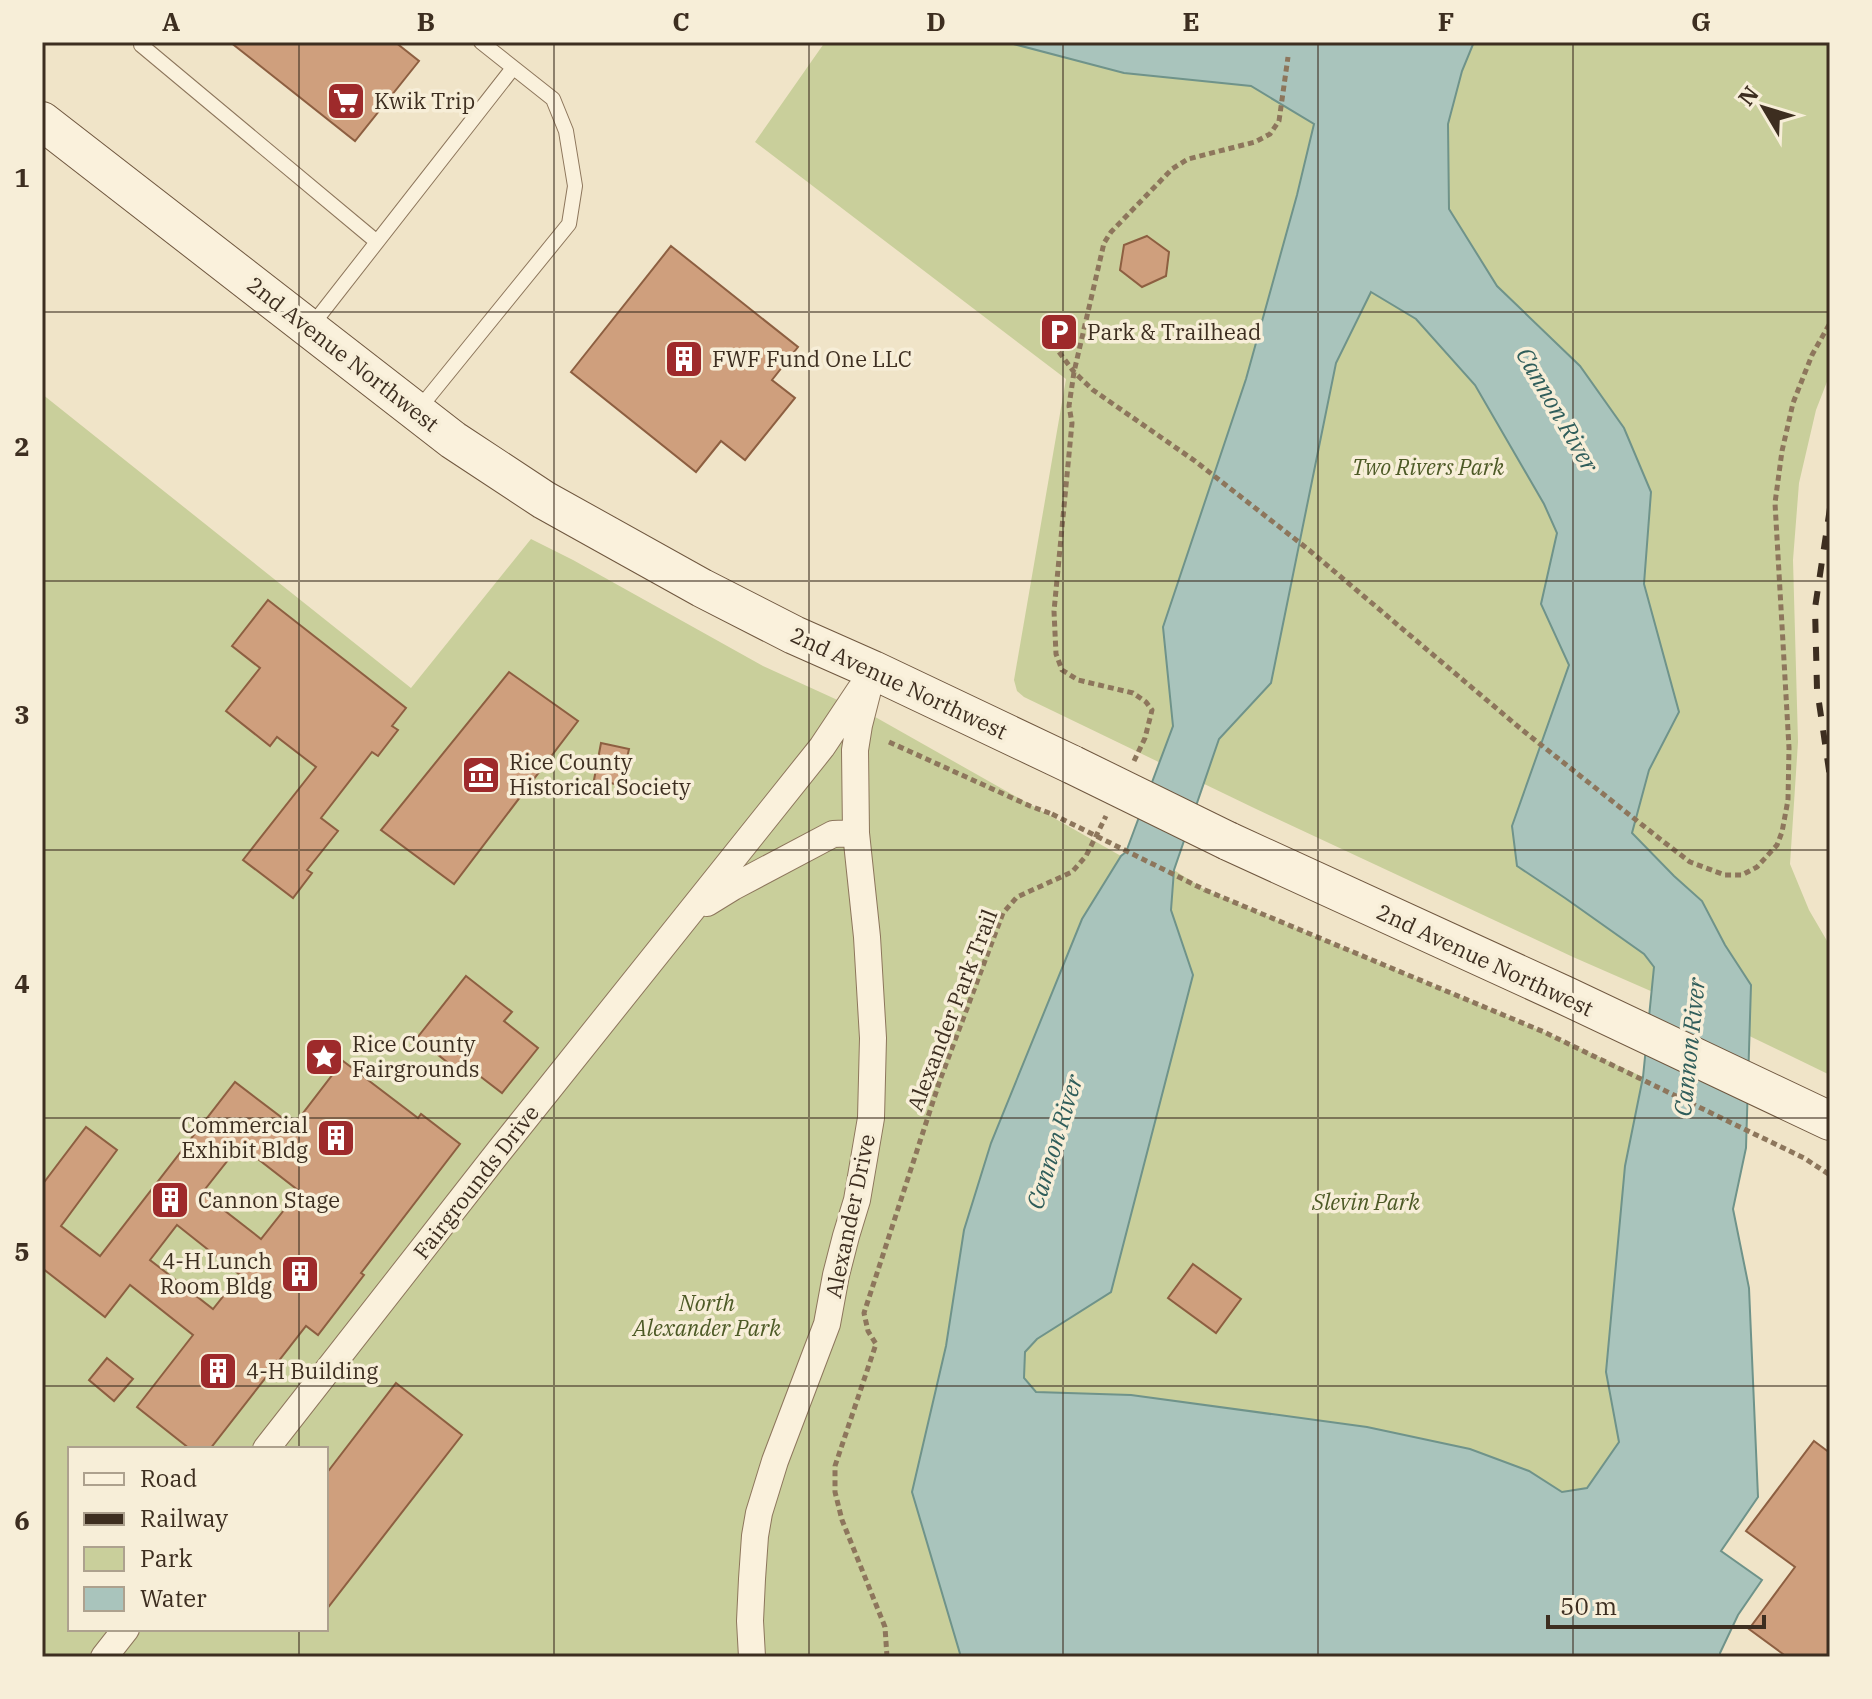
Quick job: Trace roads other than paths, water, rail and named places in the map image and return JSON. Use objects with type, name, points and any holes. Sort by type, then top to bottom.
[{"type":"street","name":"2nd Avenue Northwest","points":[[42,121],[417,412],[498,471],[556,508],[794,635],[1829,1121]]},
{"type":"street","name":"Alexander Drive","points":[[752,1657],[752,1579],[759,1513],[780,1447],[827,1324],[839,1262],[857,1200],[871,1118],[873,1038],[856,833],[855,750],[873,670]]},
{"type":"street","name":"Fairgrounds Drive","points":[[268,1447],[822,747],[873,670]]},
{"type":"street","name":"Fairgrounds Drive","points":[[687,916],[733,887],[833,834],[856,833]]},
{"type":"street","points":[[104,1657],[124,1631]]},
{"type":"lane","points":[[144,42],[141,45],[377,242]]},
{"type":"lane","points":[[417,412],[569,224],[575,186],[566,131],[553,99],[481,42]]},
{"type":"lane","points":[[309,329],[513,68]]},
{"type":"water","name":"Cannon River","points":[[1006,42],[1474,42],[1462,71],[1448,124],[1449,209],[1497,286],[1580,366],[1624,428],[1651,492],[1644,584],[1679,712],[1649,770],[1632,833],[1702,901],[1751,985],[1746,1148],[1733,1209],[1749,1288],[1758,1497],[1721,1551],[1762,1580],[1738,1615],[1720,1657],[961,1657],[912,1492],[946,1346],[964,1230],[991,1143],[1082,919],[1126,852],[1173,726],[1163,627],[1246,379],[1314,124],[1251,86],[1124,73]],"holes":[[[1371,292],[1416,319],[1475,385],[1544,504],[1557,533],[1541,604],[1569,665],[1512,826],[1517,866],[1644,954],[1654,967],[1643,1077],[1625,1166],[1606,1372],[1619,1442],[1587,1488],[1562,1492],[1529,1471],[1470,1449],[1367,1427],[1131,1395],[1036,1392],[1024,1378],[1025,1352],[1037,1339],[1111,1292],[1193,975],[1171,910],[1174,870],[1219,739],[1271,683],[1336,363]]]},
{"type":"railway","points":[[1830,508],[1815,608],[1817,689],[1830,777]]},
{"type":"place","name":"Kwik Trip","points":[[346,101]]},
{"type":"place","name":"Park & Trailhead","points":[[1059,332]]},
{"type":"place","name":"FWF Fund One LLC","points":[[684,359]]},
{"type":"place","name":"Rice County Historical Society","points":[[481,775]]},
{"type":"place","name":"Rice County Fairgrounds","points":[[324,1057]]},
{"type":"place","name":"Commercial Exhibit Bldg","points":[[336,1138]]},
{"type":"place","name":"Cannon Stage","points":[[170,1200]]},
{"type":"place","name":"4-H Lunch Room Bldg","points":[[300,1274]]},
{"type":"place","name":"4-H Building","points":[[218,1371]]},
{"type":"park label","name":"Two Rivers Park","points":[[1428,467]]},
{"type":"park label","name":"Slevin Park","points":[[1366,1202]]},
{"type":"park label","name":"North Alexander Park","points":[[707,1316]]}]
